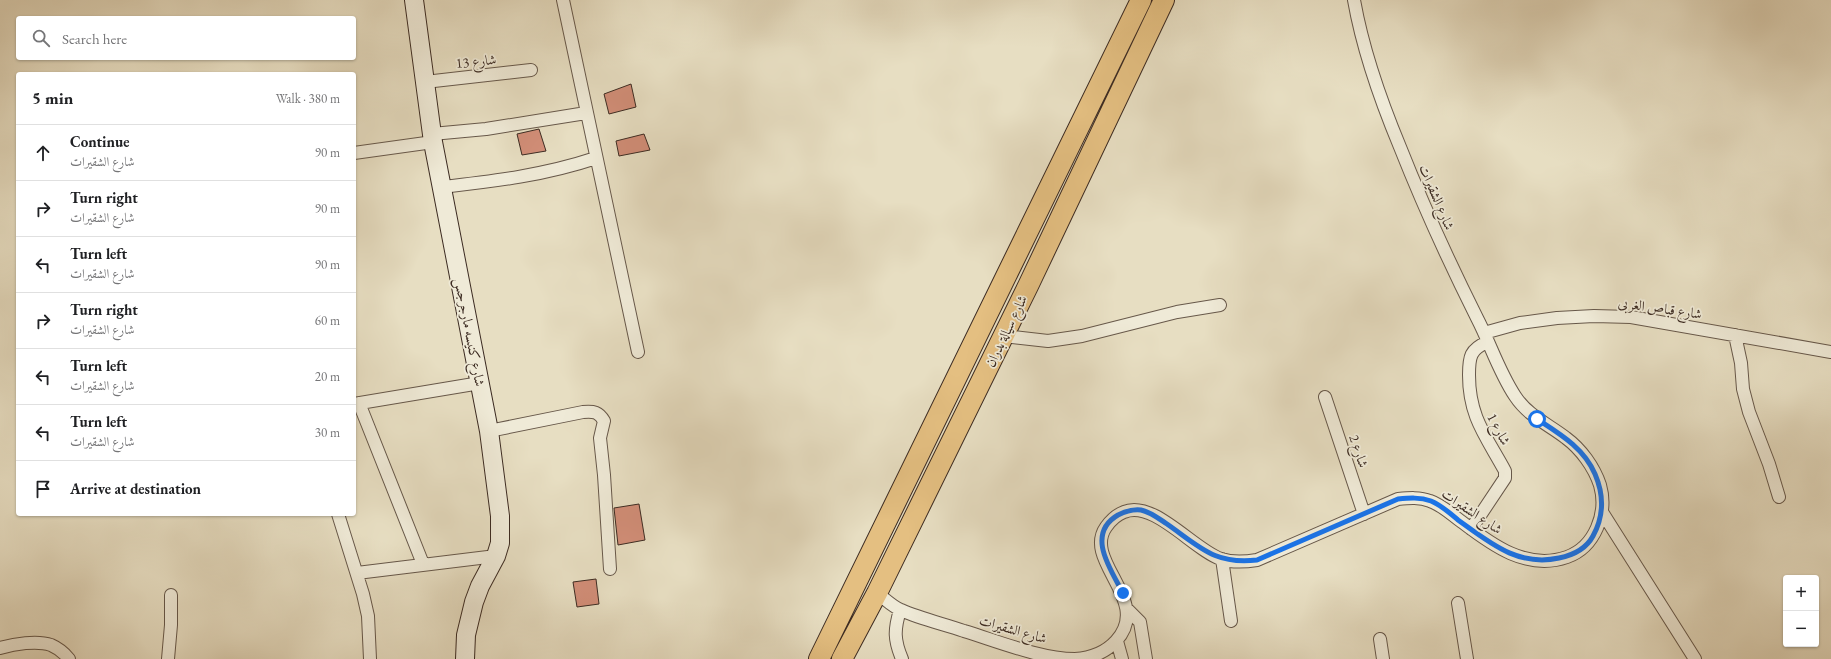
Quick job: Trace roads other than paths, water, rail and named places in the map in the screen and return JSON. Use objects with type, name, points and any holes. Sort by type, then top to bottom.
[{"type":"main road","name":"شارع سيالة بدران","points":[[819,659],[1141,0]]},
{"type":"main road","name":"شارع سيالة بدران","points":[[842,659],[877,593],[1004,336],[1164,0]]},
{"type":"main road","points":[[1004,282],[1028,286]]},
{"type":"street","name":"شارع كنيسه مارجرجس","points":[[414,0],[433,138],[489,431],[501,530],[500,543],[496,556],[480,586],[474,602],[466,635],[465,659]]},
{"type":"street","points":[[563,0],[638,352]]},
{"type":"street","name":"شارع الشقيرات","points":[[877,593],[900,610],[1027,651],[1060,658],[1076,659],[1091,657],[1105,651],[1116,641],[1125,626],[1127,609],[1123,593],[1105,560],[1101,546],[1104,531],[1112,518],[1125,511],[1140,510],[1154,515],[1208,553],[1222,559],[1240,562],[1257,560],[1398,499],[1414,498],[1431,501],[1508,554],[1527,560],[1547,561],[1567,557],[1584,548],[1598,525],[1602,512],[1600,485],[1592,467],[1581,451],[1566,438],[1537,419],[1525,409],[1507,383],[1419,196],[1378,91],[1366,55],[1354,0]]},
{"type":"street","name":"شارع 13","points":[[425,82],[531,70]]},
{"type":"street","points":[[356,153],[433,138],[586,113]]},
{"type":"street","points":[[442,187],[514,179],[596,158]]},
{"type":"street","points":[[1004,336],[1048,341],[1082,336],[1177,312],[1220,305]]},
{"type":"street","name":"شارع قباص الغربى","points":[[1486,337],[1520,323],[1594,316],[1638,318],[1831,352]]},
{"type":"street","points":[[1735,336],[1741,363],[1743,389],[1749,412],[1767,458],[1779,497]]},
{"type":"street","name":"شارع 1","points":[[1471,529],[1505,478],[1504,471],[1478,424],[1469,391],[1469,361],[1472,352],[1486,337]]},
{"type":"street","points":[[423,564],[357,403],[480,383]]},
{"type":"street","name":"شارع 2","points":[[1325,397],[1364,514]]},
{"type":"street","points":[[489,431],[583,412],[593,411],[600,414],[604,421],[600,438],[610,569]]},
{"type":"street","points":[[1602,512],[1695,659]]},
{"type":"street","points":[[339,516],[357,572],[368,616],[370,659]]},
{"type":"street","points":[[357,572],[496,556]]},
{"type":"street","points":[[1222,559],[1231,621]]},
{"type":"street","points":[[168,659],[171,626],[170,595]]},
{"type":"street","points":[[1458,604],[1467,659]]},
{"type":"street","points":[[1127,609],[1140,622],[1146,659]]},
{"type":"street","points":[[900,610],[895,627],[896,644],[902,659]]},
{"type":"street","points":[[1380,639],[1383,659]]},
{"type":"street","points":[[1116,641],[1122,659]]},
{"type":"street","points":[[0,648],[36,643],[51,645],[64,653],[70,659]]}]
